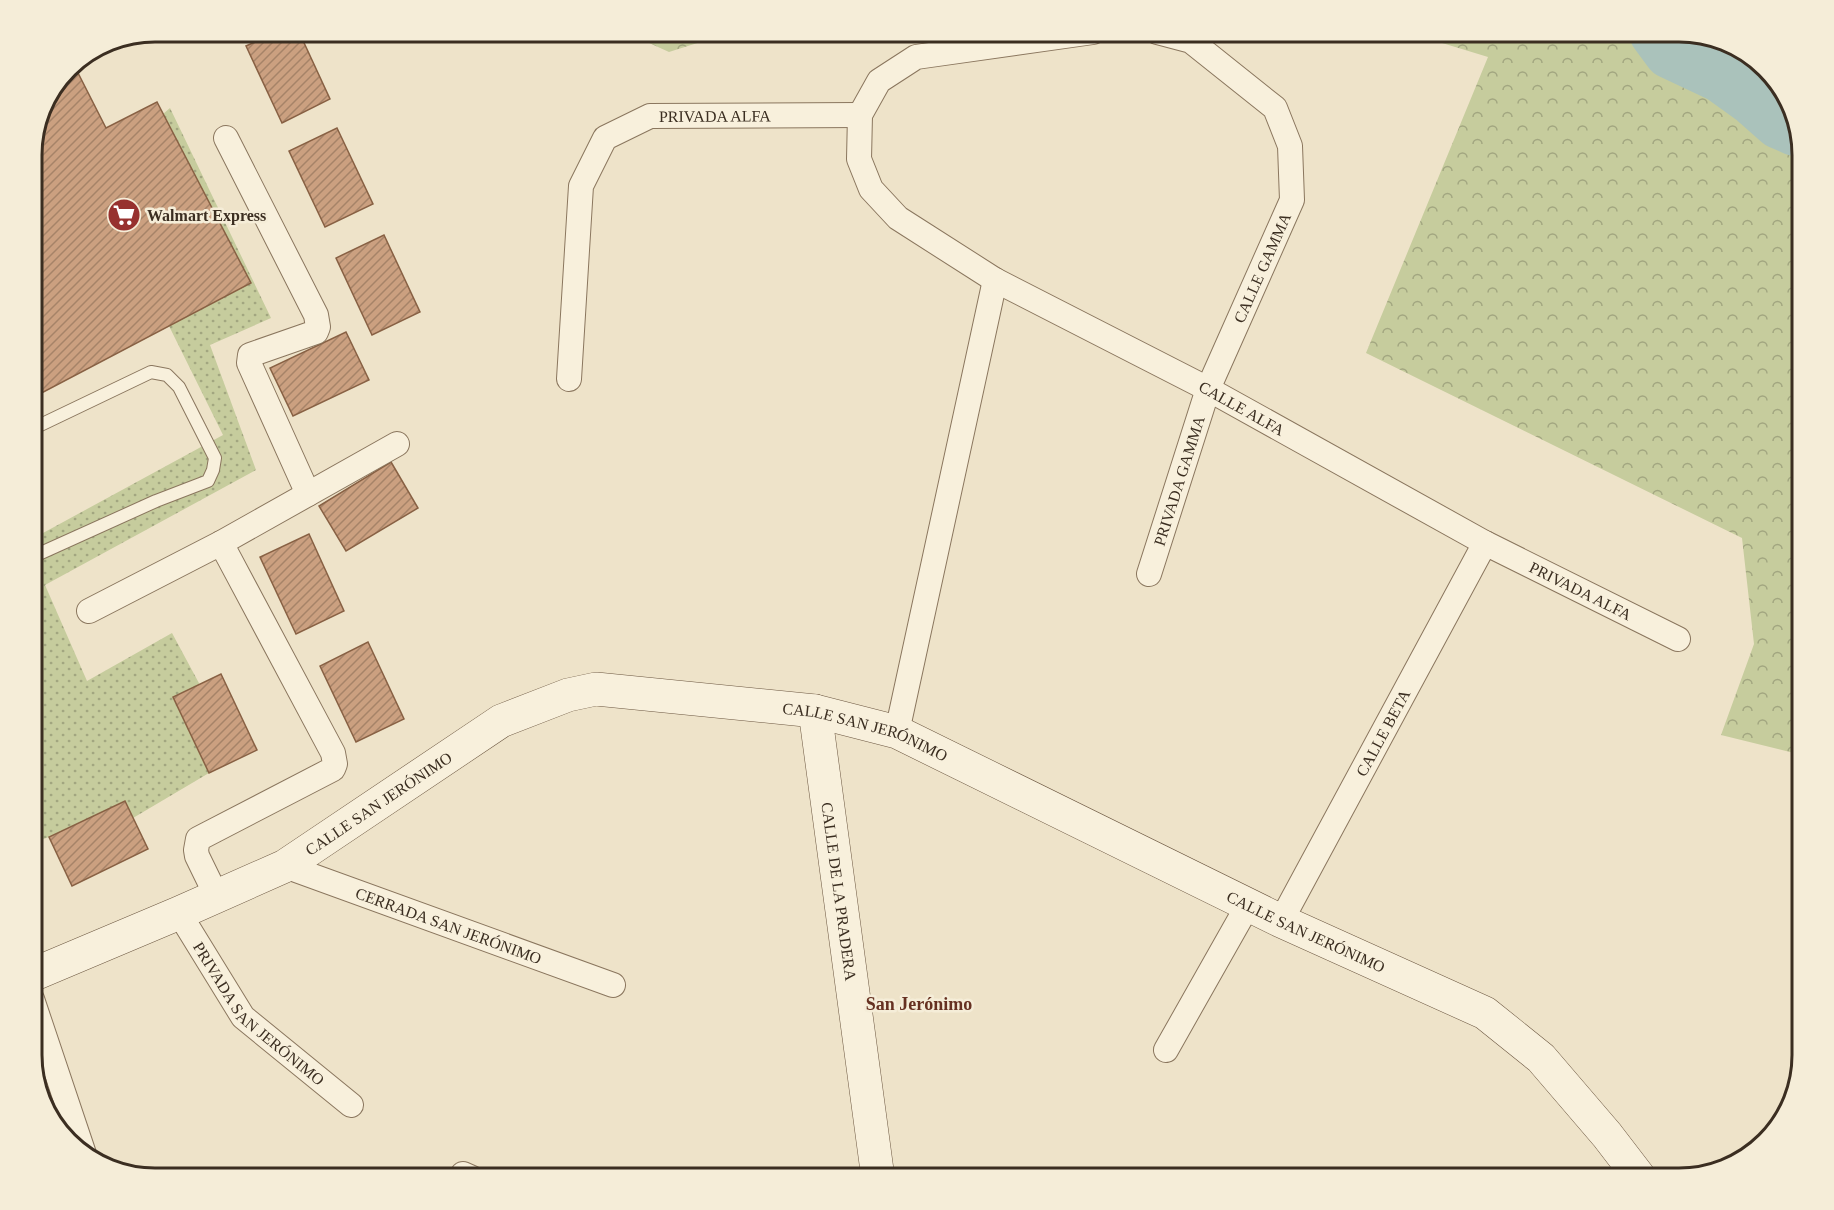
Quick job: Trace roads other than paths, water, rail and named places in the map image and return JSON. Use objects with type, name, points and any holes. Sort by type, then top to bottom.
[{"type":"street","points":[[860,115],[879,81],[916,57],[1022,42]]},
{"type":"street","name":"CALLE GAMMA","points":[[1192,42],[1275,108],[1290,146],[1292,200],[1208,388]]},
{"type":"street","name":"CALLE ALFA","points":[[860,115],[859,159],[871,189],[898,218],[995,280],[1208,388],[1485,543]]},
{"type":"street","name":"PRIVADA ALFA","points":[[569,379],[581,186],[605,138],[650,116],[860,115]]},
{"type":"street","points":[[226,138],[316,315],[318,327],[316,332],[250,355],[249,363],[308,494]]},
{"type":"street","points":[[897,732],[995,280]]},
{"type":"street","name":"PRIVADA GAMMA","points":[[1149,574],[1208,388]]},
{"type":"street","points":[[89,611],[221,543],[397,444]]},
{"type":"street","points":[[216,896],[197,856],[198,839],[333,770],[335,764],[333,753],[221,543]]},
{"type":"street","name":"PRIVADA ALFA","points":[[1485,543],[1678,639]]},
{"type":"street","name":"CALLE BETA","points":[[1281,921],[1485,543]]},
{"type":"street","name":"CALLE SAN JERÓNIMO","points":[[42,971],[285,866],[501,722],[568,695],[596,689],[815,711],[897,732],[1281,921],[1485,1013],[1541,1058],[1607,1135],[1632,1168]]},
{"type":"street","name":"CALLE DE LA PRADERA","points":[[815,711],[877,1168]]},
{"type":"street","name":"CERRADA SAN JERÓNIMO","points":[[285,866],[613,985]]},
{"type":"street","points":[[1166,1050],[1248,905]]},
{"type":"street","name":"PRIVADA SAN JERÓNIMO","points":[[179,913],[243,1017],[351,1105]]},
{"type":"street","points":[[42,1029],[79,1138]]},
{"type":"lane","points":[[42,424],[151,372],[167,375],[179,387],[215,458],[208,481],[156,501],[42,552]]},
{"type":"waterway","points":[[1664,42],[1671,51],[1722,75],[1754,98],[1780,121],[1788,124]]},
{"type":"place","name":"Walmart Express","points":[[124,215]]},
{"type":"district","name":"San Jerónimo","points":[[919,1004]]}]
